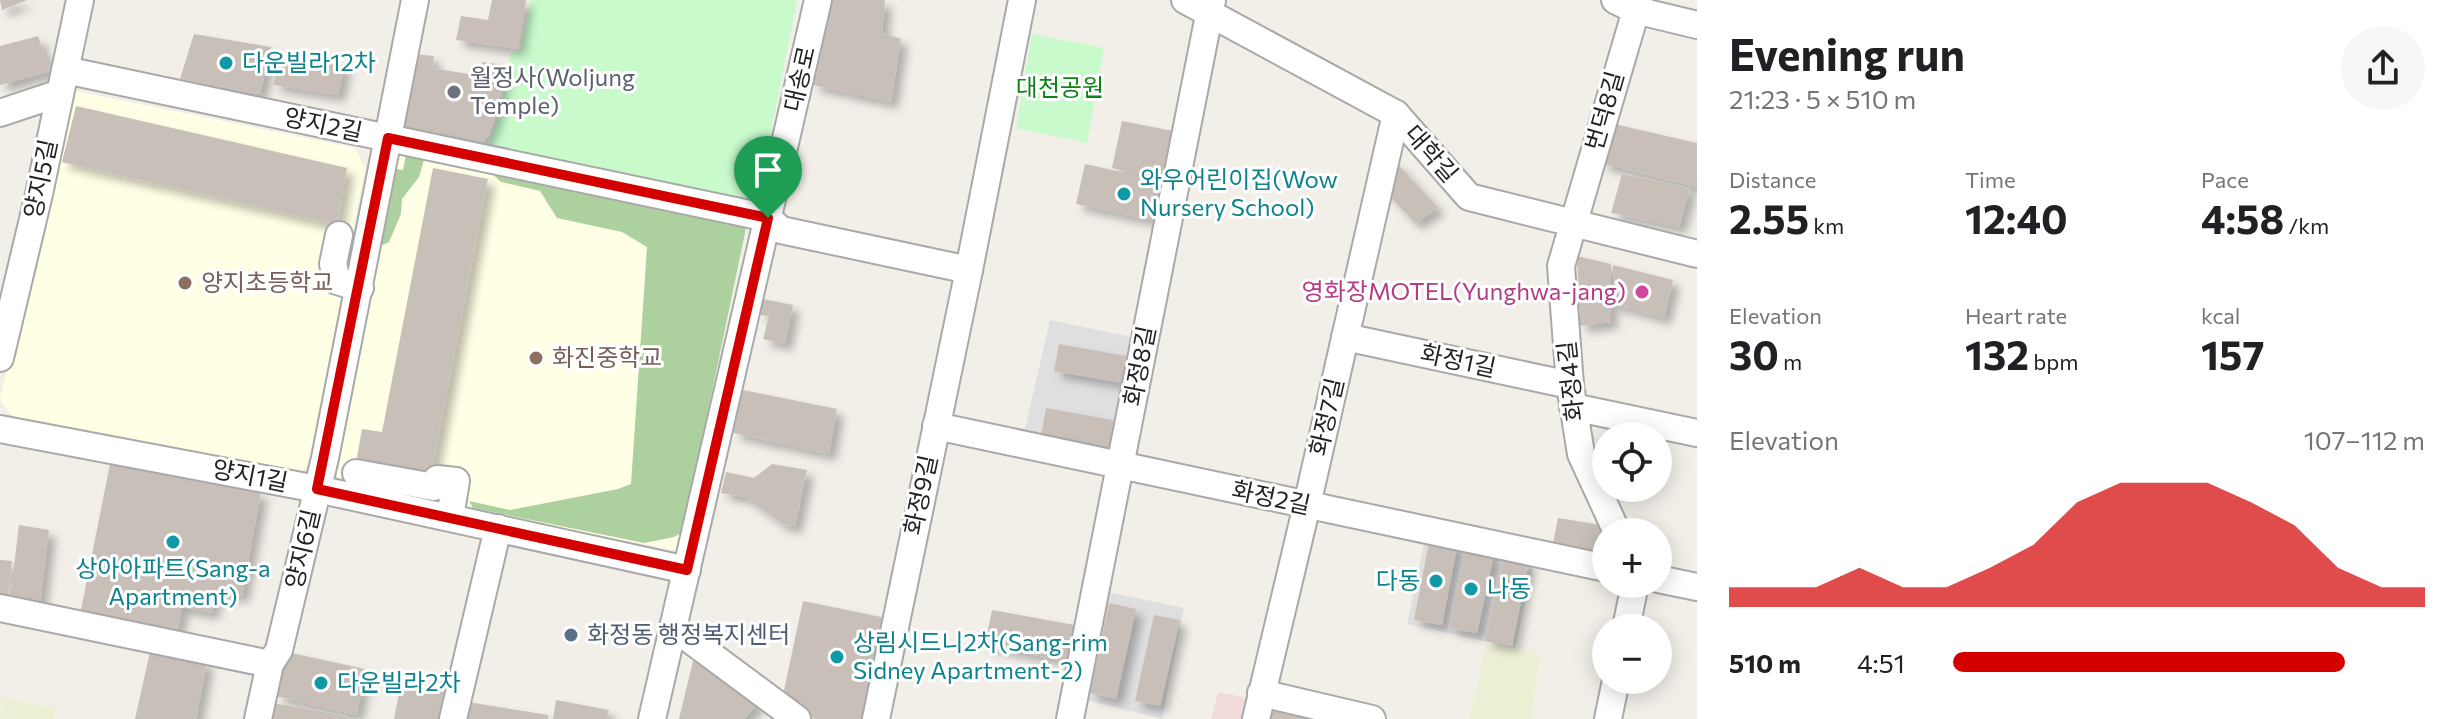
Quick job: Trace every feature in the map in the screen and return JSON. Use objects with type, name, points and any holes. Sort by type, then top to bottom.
[{"type":"street","name":"양지5길","points":[[0,358],[80,0]]},
{"type":"street","name":"양지6길","points":[[258,719],[270,664],[279,650],[317,489],[360,288],[415,0]]},
{"type":"street","name":"대송로","points":[[652,719],[818,0]]},
{"type":"street","name":"화정9길","points":[[876,719],[1022,0]]},
{"type":"street","name":"대학길","points":[[1185,0],[1211,7],[1396,114],[1469,197],[1697,254]]},
{"type":"street","points":[[1629,3],[1697,25]]},
{"type":"street","name":"번덕8길","points":[[1573,223],[1629,3]]},
{"type":"street","name":"화정8길","points":[[1070,719],[1211,7]]},
{"type":"street","points":[[0,113],[62,82]]},
{"type":"street","name":"양지2길","points":[[62,82],[388,138],[768,218]]},
{"type":"street","name":"화정7길","points":[[1258,706],[1396,114]]},
{"type":"street","points":[[768,218],[781,230],[969,270]]},
{"type":"street","name":"화정4길","points":[[1573,223],[1561,266],[1571,396],[1581,454],[1611,518]]},
{"type":"street","points":[[339,235],[333,264],[337,281],[360,288]]},
{"type":"street","name":"화정1길","points":[[1345,337],[1571,396],[1697,433]]},
{"type":"street","name":"화정2길","points":[[936,426],[1592,565]]},
{"type":"street","name":"양지1길","points":[[0,429],[317,489],[687,570]]},
{"type":"street","points":[[356,473],[434,487],[437,479],[456,481],[450,517]]},
{"type":"street","points":[[453,719],[498,528]]},
{"type":"street","points":[[1672,582],[1697,587]]},
{"type":"street","points":[[0,608],[270,664]]},
{"type":"street","points":[[673,627],[797,719]]},
{"type":"street","points":[[1608,719],[1613,694]]},
{"type":"street","points":[[1258,706],[1372,719]]},
{"type":"shaded area","name":"양지초등학교","points":[[70,90],[355,148],[365,168],[310,463],[299,474],[12,416],[0,400]]},
{"type":"shaded area","name":"화진중학교","points":[[404,149],[746,228],[679,551],[344,485],[332,468],[392,156]]},
{"type":"shaded area","points":[[1050,320],[1141,339],[1117,454],[1023,438]]},
{"type":"shaded area","points":[[1426,534],[1536,557],[1515,648],[1407,624]]},
{"type":"shaded area","points":[[1108,592],[1184,608],[1162,719],[1083,699]]},
{"type":"shaded area","points":[[1486,643],[1541,655],[1531,719],[1469,719]]},
{"type":"shaded area","points":[[1218,692],[1309,710],[1307,719],[1211,719]]},
{"type":"shaded area","points":[[2,698],[55,708],[53,719],[0,719]]},
{"type":"green space","points":[[531,0],[797,0],[757,201],[488,145],[501,109],[511,52],[520,52]]},
{"type":"green space","name":"대천공원","points":[[1032,34],[1104,48],[1087,143],[1016,128]]},
{"type":"green space","points":[[406,155],[424,160],[419,177],[402,199],[401,214],[389,242],[374,249],[390,168],[403,170]]},
{"type":"green space","points":[[492,169],[746,228],[683,532],[674,537],[644,543],[473,508],[469,501],[510,510],[631,484],[647,247],[622,232],[557,218],[540,191],[501,182],[490,172]]},
{"type":"building","points":[[0,0],[27,0],[2,10]]},
{"type":"building","points":[[492,0],[526,0],[518,49],[456,40],[461,16],[488,20]]},
{"type":"building","points":[[828,0],[885,0],[882,33],[901,39],[891,102],[813,85]]},
{"type":"building","name":"다운빌라12차","points":[[194,34],[271,47],[260,94],[180,79]]},
{"type":"building","points":[[38,36],[50,71],[0,85],[0,46]]},
{"type":"building","name":"월정사(Woljung Temple)","points":[[414,54],[434,56],[432,68],[480,76],[482,62],[505,65],[498,109],[489,134],[480,146],[400,131]]},
{"type":"building","points":[[281,56],[345,65],[338,95],[273,85]]},
{"type":"building","points":[[76,106],[347,168],[337,225],[62,162]]},
{"type":"building","points":[[1122,121],[1183,133],[1173,181],[1112,168]]},
{"type":"building","points":[[1614,124],[1697,143],[1697,187],[1600,163]]},
{"type":"building","points":[[1393,159],[1438,208],[1415,223],[1382,188]]},
{"type":"building","name":"와우어린이집(Wow Nursery School)","points":[[1085,164],[1172,183],[1165,223],[1076,204]]},
{"type":"building","points":[[433,168],[488,179],[430,481],[355,468],[362,429],[382,432]]},
{"type":"building","points":[[1622,174],[1690,188],[1679,227],[1611,213]]},
{"type":"building","points":[[1577,256],[1611,264],[1611,322],[1580,326]]},
{"type":"building","name":"영화장MOTEL(Yunghwa-jang)","points":[[1613,265],[1673,280],[1664,318],[1613,304]]},
{"type":"building","points":[[763,299],[793,305],[785,344],[763,339],[769,316],[760,315]]},
{"type":"building","points":[[1059,344],[1126,356],[1122,383],[1054,371]]},
{"type":"building","points":[[743,390],[837,409],[829,454],[733,433]]},
{"type":"building","points":[[1046,408],[1113,420],[1109,450],[1041,436]]},
{"type":"building","name":"상아아파트(Sang-a Apartment)","points":[[110,464],[261,492],[242,596],[216,592],[212,613],[182,607],[177,635],[80,615]]},
{"type":"building","points":[[772,464],[807,470],[795,526],[784,525],[745,497],[721,493],[726,472],[754,478]]},
{"type":"building","points":[[1558,518],[1592,524],[1592,553],[1552,548]]},
{"type":"building","points":[[19,525],[49,530],[40,604],[10,600]]},
{"type":"building","name":"다동","points":[[1430,537],[1458,542],[1442,625],[1414,620]]},
{"type":"building","name":"나동","points":[[1466,545],[1495,550],[1477,633],[1448,628]]},
{"type":"building","points":[[1503,557],[1529,561],[1512,646],[1485,641]]},
{"type":"building","points":[[0,560],[12,561],[7,599],[0,598]]},
{"type":"building","name":"상림시드니2차(Sang-rim Sidney Apartment-2)","points":[[803,601],[891,619],[870,719],[816,719],[783,695]]},
{"type":"building","points":[[1109,603],[1136,609],[1116,699],[1090,693]]},
{"type":"building","points":[[992,610],[1080,626],[1074,663],[985,645]]},
{"type":"building","points":[[1154,615],[1180,620],[1160,706],[1135,701]]},
{"type":"building","points":[[150,652],[207,662],[196,719],[135,719]]},
{"type":"building","name":"다운빌라2차","points":[[287,652],[365,669],[357,715],[276,696]]},
{"type":"building","points":[[694,657],[759,702],[744,719],[679,719]]},
{"type":"building","points":[[401,683],[449,693],[444,719],[394,719]]},
{"type":"building","points":[[556,700],[609,710],[607,719],[553,719]]},
{"type":"building","points":[[468,702],[548,715],[548,719],[464,719]]},
{"type":"building","points":[[273,703],[347,716],[346,719],[270,719]]},
{"type":"building","points":[[1276,709],[1305,715],[1305,719],[1269,719]]},
{"type":"place","name":"다운빌라12차","points":[[226,63]]},
{"type":"place","name":"월정사(Woljung Temple)","points":[[454,92]]},
{"type":"place","name":"와우어린이집(Wow Nursery School)","points":[[1124,194]]},
{"type":"place","name":"양지초등학교","points":[[185,283]]},
{"type":"place","name":"영화장MOTEL(Yunghwa-jang)","points":[[1642,292]]},
{"type":"place","name":"화진중학교","points":[[536,358]]},
{"type":"place","name":"상아아파트(Sang-a Apartment)","points":[[173,542]]},
{"type":"place","name":"다동","points":[[1436,581]]},
{"type":"place","name":"나동","points":[[1471,589]]},
{"type":"place","name":"화정동 행정복지센터","points":[[571,635]]},
{"type":"place","name":"상림시드니2차(Sang-rim Sidney Apartment-2)","points":[[837,657]]},
{"type":"place","name":"다운빌라2차","points":[[321,683]]},
{"type":"route","points":[[388,138],[768,218],[687,570],[317,489],[388,138]]}]
